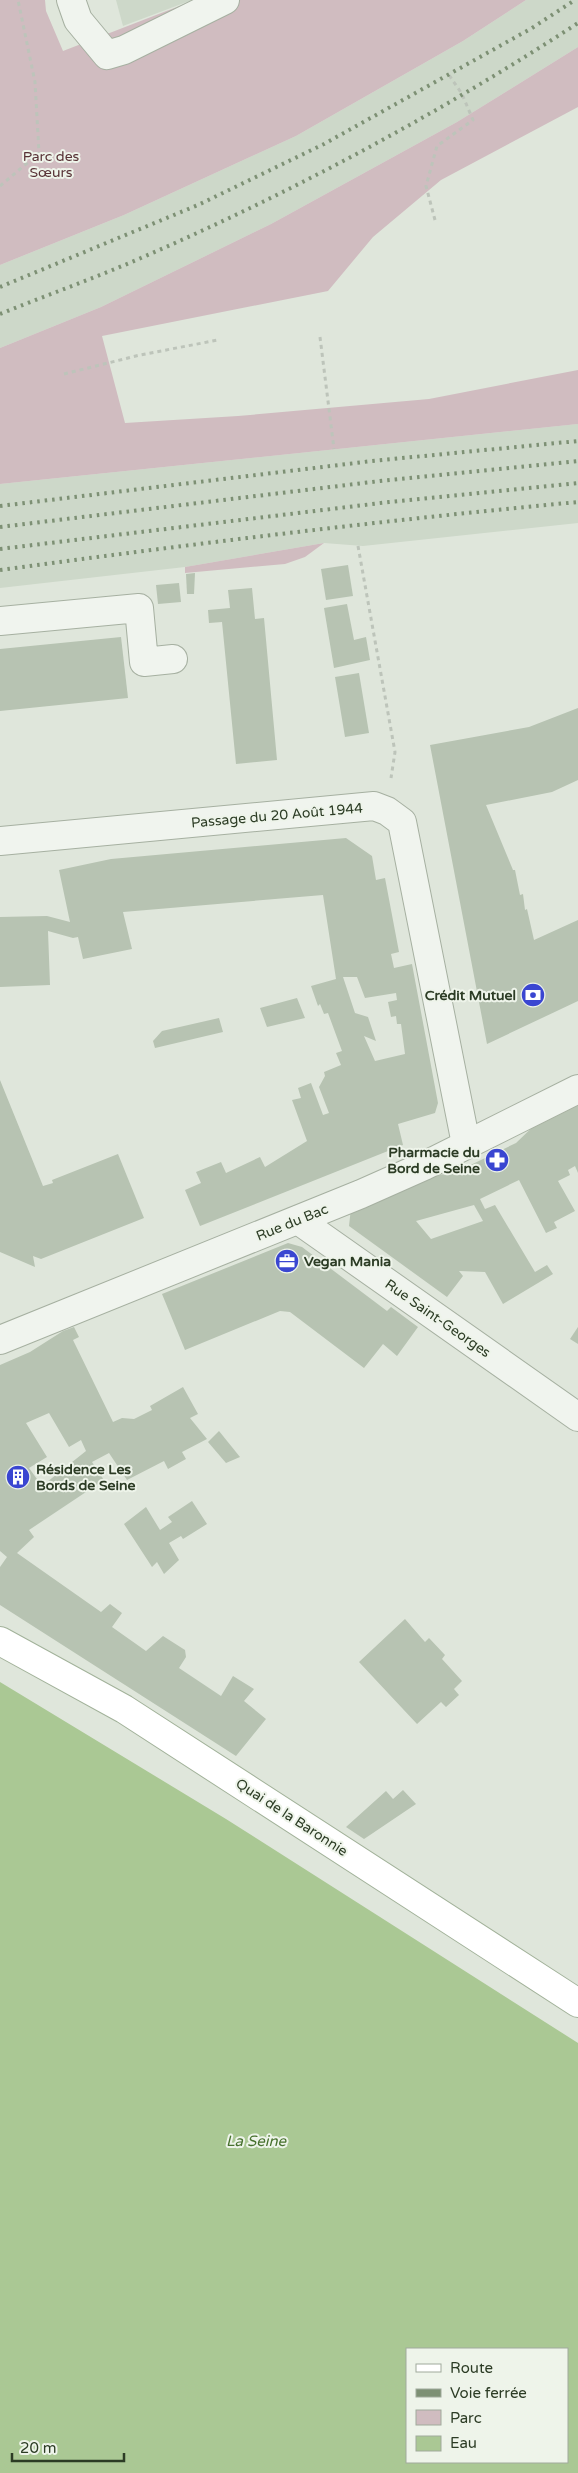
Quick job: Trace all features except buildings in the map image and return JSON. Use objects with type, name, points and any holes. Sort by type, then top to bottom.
[{"type":"main road","name":"Quai de la Baronnie","points":[[0,1642],[124,1709],[578,2003]]},
{"type":"street","points":[[71,0],[78,20],[107,55],[124,50],[225,0]]},
{"type":"street","points":[[0,621],[138,608],[144,662],[174,659]]},
{"type":"street","name":"Passage du 20 Août 1944","points":[[0,841],[374,806],[387,811]]},
{"type":"street","points":[[387,811],[402,822],[466,1144]]},
{"type":"street","name":"Rue du Bac","points":[[0,1340],[298,1220],[406,1174],[578,1089]]},
{"type":"street","name":"Rue Saint-Georges","points":[[298,1220],[578,1417]]},
{"type":"path","points":[[0,186],[39,153],[35,82],[18,0]]},
{"type":"path","points":[[435,220],[426,186],[438,146],[474,120],[462,94],[449,75]]},
{"type":"path","points":[[320,337],[334,449]]},
{"type":"path","points":[[64,374],[140,355],[218,340]]},
{"type":"path","points":[[358,546],[395,752],[387,811]]},
{"type":"shaded area","points":[[116,0],[192,0],[123,26]]},
{"type":"shaded area","points":[[526,0],[578,0],[578,47],[457,122],[271,224],[101,307],[0,348],[0,265],[124,215],[296,136],[463,41]]},
{"type":"shaded area","points":[[578,424],[578,523],[363,546],[324,543],[185,567],[0,588],[0,484]]},
{"type":"green space","name":"Parc des Sœurs","points":[[0,0],[45,0],[46,11],[63,51],[195,0],[526,0],[463,41],[296,136],[124,215],[0,265]]},
{"type":"green space","points":[[578,47],[578,107],[441,180],[373,237],[328,291],[102,336],[125,423],[238,416],[429,399],[578,370],[578,424],[0,484],[0,348],[101,307],[271,224],[457,122]]},
{"type":"green space","points":[[324,543],[305,557],[285,564],[185,573],[185,567]]},
{"type":"water","name":"La Seine","points":[[0,1682],[226,1819],[578,2043],[578,2473],[0,2473]]},
{"type":"railway","points":[[0,287],[198,205],[324,144],[532,28],[575,0]]},
{"type":"railway","points":[[0,314],[106,273],[198,233],[310,178],[419,120],[578,23]]},
{"type":"railway","points":[[0,506],[372,461],[578,441]]},
{"type":"railway","points":[[0,527],[380,481],[578,461]]},
{"type":"railway","points":[[0,549],[389,502],[578,483]]},
{"type":"railway","points":[[0,570],[289,533],[578,502]]},
{"type":"place","name":"Crédit Mutuel","points":[[533,995]]},
{"type":"place","name":"Pharmacie du Bord de Seine","points":[[497,1160]]},
{"type":"place","name":"Vegan Mania","points":[[287,1261]]},
{"type":"place","name":"Résidence Les Bords de Seine","points":[[18,1477]]}]
